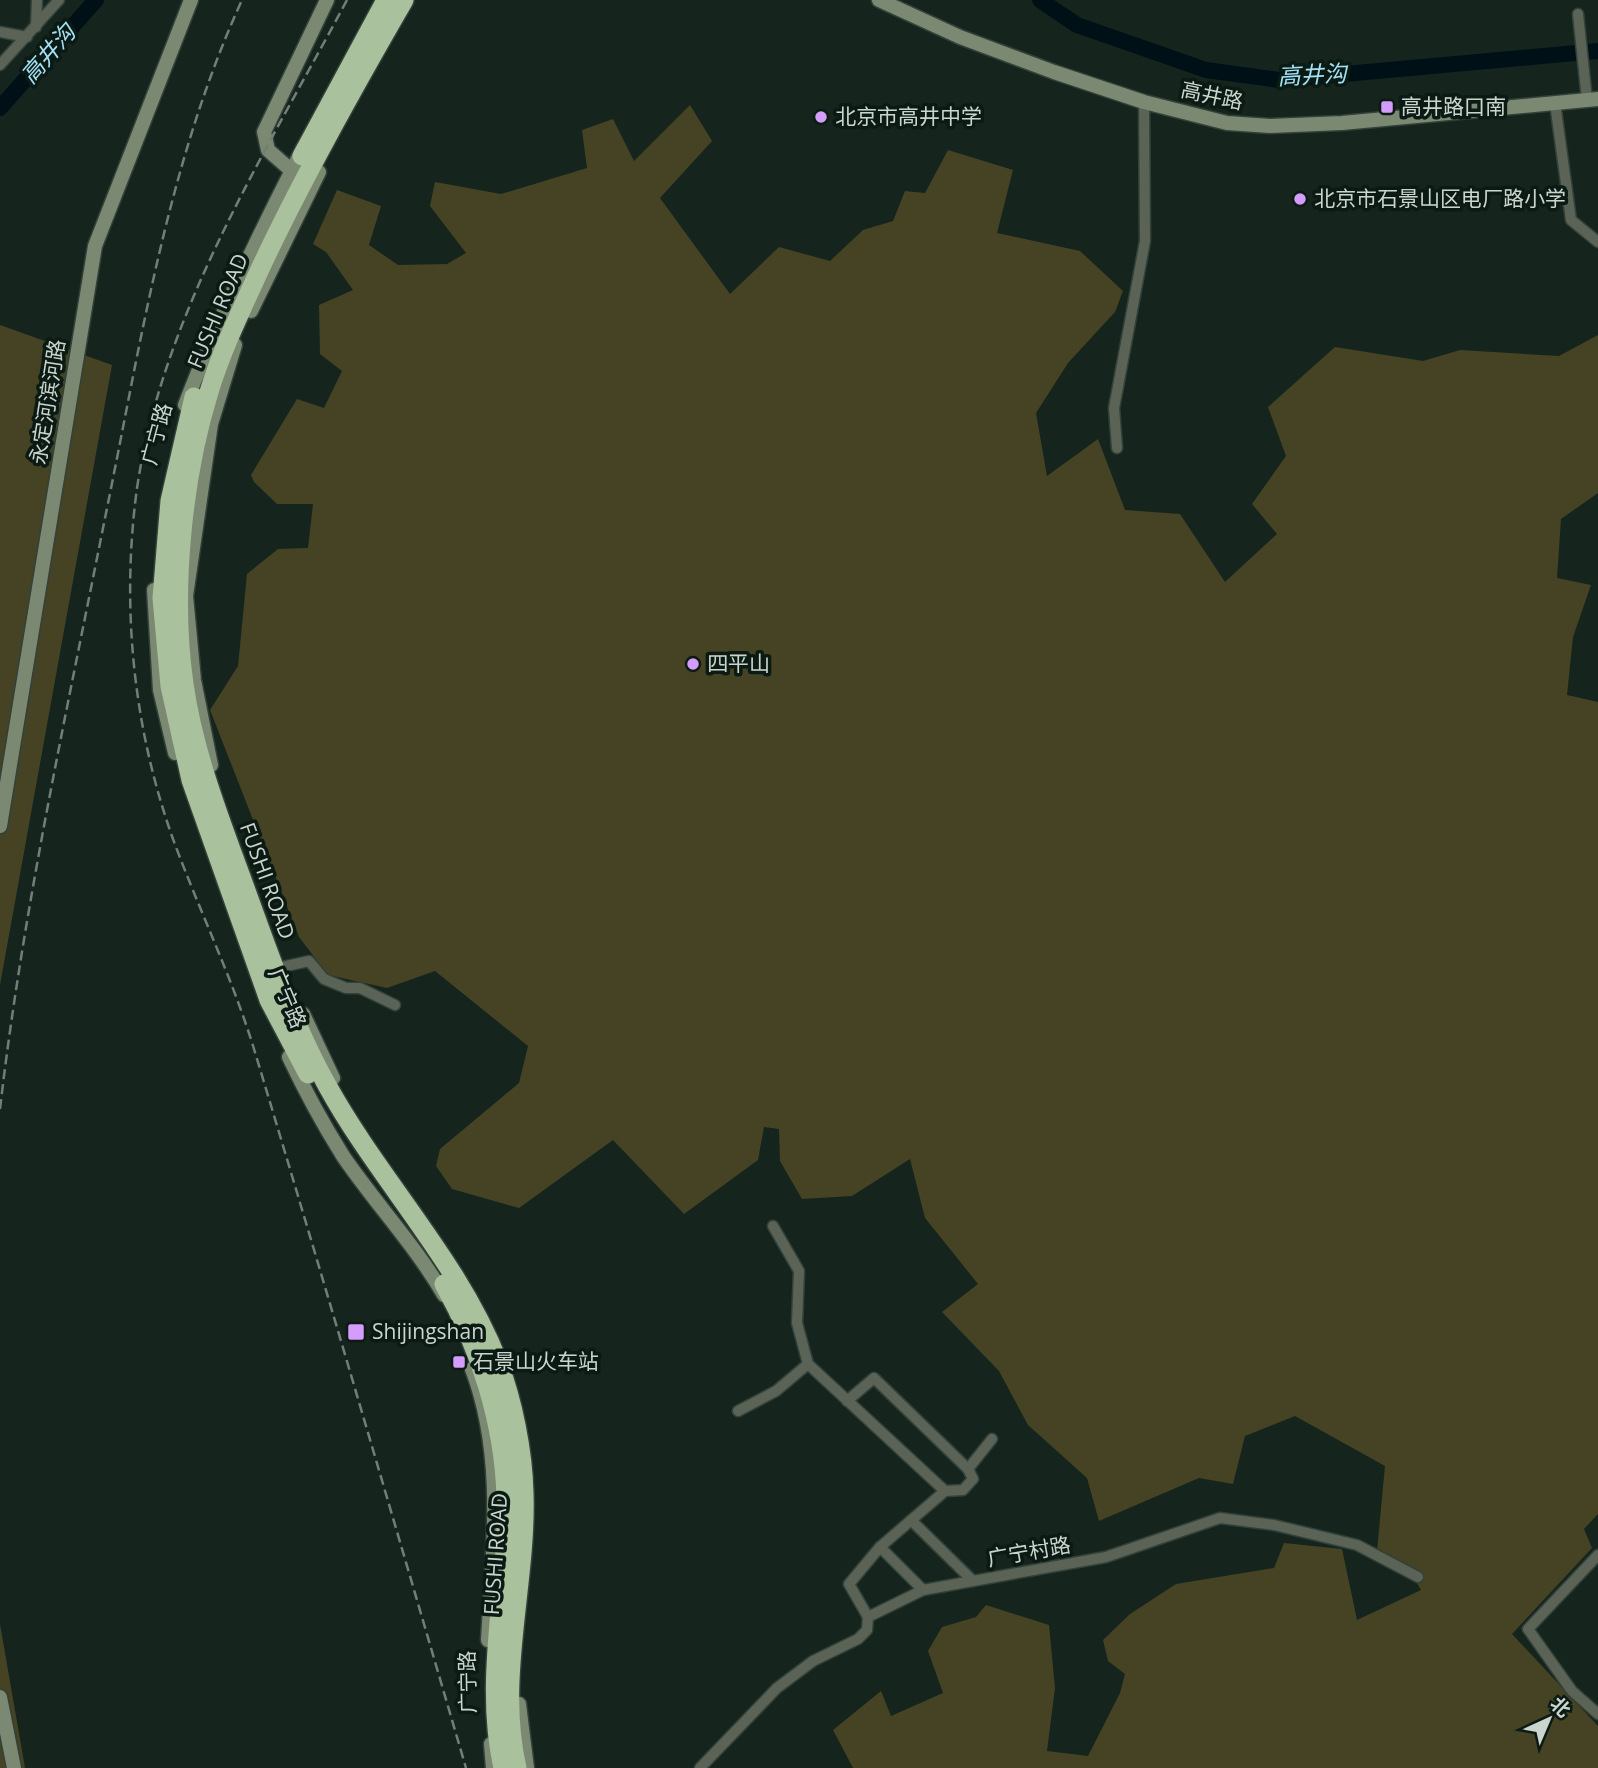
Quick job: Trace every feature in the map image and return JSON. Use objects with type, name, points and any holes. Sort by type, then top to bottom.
[{"type":"highway","name":"FUSHI ROAD","points":[[386,0],[283,190],[199,381],[187,420],[170,501],[162,598],[170,686],[191,780],[269,1000],[354,1152],[444,1284],[462,1316],[484,1371],[501,1445],[506,1498],[494,1681],[503,1768]]},
{"type":"highway","name":"FUSHI ROAD","points":[[405,0],[295,194],[227,341],[209,390],[186,503],[179,597],[184,684],[204,776],[284,995],[326,1084],[362,1144],[439,1253],[474,1308],[500,1365],[518,1439],[524,1493],[510,1680],[517,1768]]},
{"type":"street","points":[[36,27],[37,0]]},
{"type":"street","points":[[0,65],[59,0]]},
{"type":"street","name":"永定河滨河路","points":[[0,826],[95,246],[191,0]]},
{"type":"street","points":[[292,171],[268,150],[264,132],[327,0]]},
{"type":"street","name":"广宁路","points":[[380,0],[292,171],[209,342],[180,418],[161,504],[153,604],[160,690],[183,785],[265,1004],[306,1094],[344,1156],[425,1264],[443,1294],[476,1378],[491,1448],[495,1506],[486,1683],[493,1768]]},
{"type":"street","name":"广宁路","points":[[405,0],[235,344],[211,424],[186,596],[194,680],[213,774],[282,967],[335,1081],[369,1138],[481,1305],[505,1363],[524,1436],[533,1491],[517,1677],[527,1768]]},
{"type":"street","name":"高井路","points":[[879,0],[1007,56],[1144,102],[1227,123],[1270,126],[1342,123],[1555,103],[1590,95]]},
{"type":"street","points":[[1578,14],[1590,95]]},
{"type":"street","points":[[0,32],[27,37]]},
{"type":"street","points":[[1116,447],[1114,408],[1145,241],[1144,102]]},
{"type":"street","points":[[1555,103],[1571,220],[1598,242]]},
{"type":"street","points":[[282,967],[309,961],[324,979],[346,988],[360,988],[395,1005]]},
{"type":"street","points":[[773,1226],[799,1271],[797,1323],[808,1364],[945,1491]]},
{"type":"street","points":[[738,1411],[776,1391],[808,1364]]},
{"type":"street","points":[[848,1401],[874,1378],[968,1468],[973,1479],[963,1490],[945,1491],[880,1547],[849,1584],[868,1617]]},
{"type":"street","points":[[968,1468],[992,1439]]},
{"type":"street","name":"广宁村路","points":[[700,1768],[777,1688],[813,1661],[858,1639],[867,1630],[868,1617],[923,1590],[1106,1557],[1220,1518],[1274,1525],[1357,1545],[1418,1577]]},
{"type":"street","points":[[911,1520],[972,1581]]},
{"type":"street","points":[[880,1547],[923,1590]]},
{"type":"street","points":[[1598,1555],[1528,1629],[1572,1691],[1598,1714]]},
{"type":"street","points":[[0,1697],[14,1768]]},
{"type":"shaded area","points":[[690,105],[712,141],[660,198],[730,294],[779,247],[830,261],[863,230],[893,221],[905,191],[925,193],[948,150],[1013,170],[997,233],[1080,251],[1123,291],[1115,312],[1068,363],[1036,413],[1047,476],[1098,439],[1125,510],[1180,514],[1225,582],[1277,534],[1252,504],[1286,456],[1268,407],[1335,347],[1423,361],[1460,350],[1559,356],[1598,335],[1598,493],[1561,519],[1557,578],[1591,585],[1573,637],[1567,695],[1598,702],[1598,1514],[1584,1529],[1592,1548],[1512,1634],[1598,1726],[1598,1768],[853,1768],[833,1730],[881,1691],[891,1716],[943,1693],[928,1651],[942,1627],[976,1617],[986,1605],[1049,1625],[1055,1688],[1047,1751],[1088,1756],[1120,1693],[1125,1674],[1108,1661],[1103,1640],[1130,1614],[1176,1584],[1274,1568],[1284,1543],[1342,1549],[1357,1620],[1421,1590],[1408,1568],[1377,1551],[1385,1466],[1295,1416],[1245,1436],[1233,1484],[1199,1478],[1099,1521],[1087,1478],[1028,1425],[999,1371],[942,1312],[978,1284],[925,1218],[910,1159],[852,1196],[802,1199],[780,1161],[779,1129],[764,1127],[758,1160],[684,1214],[613,1140],[519,1208],[452,1189],[436,1166],[440,1149],[519,1083],[528,1046],[435,971],[387,988],[328,975],[299,937],[210,710],[238,666],[247,574],[278,549],[308,548],[313,504],[277,504],[254,482],[251,475],[297,399],[324,408],[342,371],[320,354],[319,305],[353,290],[326,252],[313,244],[337,190],[381,206],[369,245],[398,265],[447,264],[466,253],[430,206],[435,182],[501,194],[587,168],[582,130],[613,119],[634,161]]},
{"type":"shaded area","points":[[0,325],[112,365],[0,985]]},
{"type":"shaded area","points":[[0,1624],[25,1768],[0,1768]]},
{"type":"waterway","name":"高井沟","points":[[0,108],[96,0]]},
{"type":"waterway","name":"高井沟","points":[[1040,0],[1077,25],[1206,70],[1279,80],[1598,51]]},
{"type":"railway","points":[[0,1109],[21,960],[46,813],[144,320],[175,190],[194,126],[216,62],[242,0]]},
{"type":"railway","points":[[347,0],[221,236],[193,297],[169,360],[150,423],[137,488],[130,577],[134,666],[148,754],[159,797],[254,1049],[466,1768]]},
{"type":"place","name":"高井路口南","points":[[1387,107]]},
{"type":"place","name":"北京市高井中学","points":[[821,117]]},
{"type":"place","name":"北京市石景山区电厂路小学","points":[[1300,199]]},
{"type":"place","name":"四平山","points":[[693,664]]},
{"type":"place","name":"Shijingshan","points":[[356,1332]]},
{"type":"place","name":"石景山火车站","points":[[459,1362]]}]
